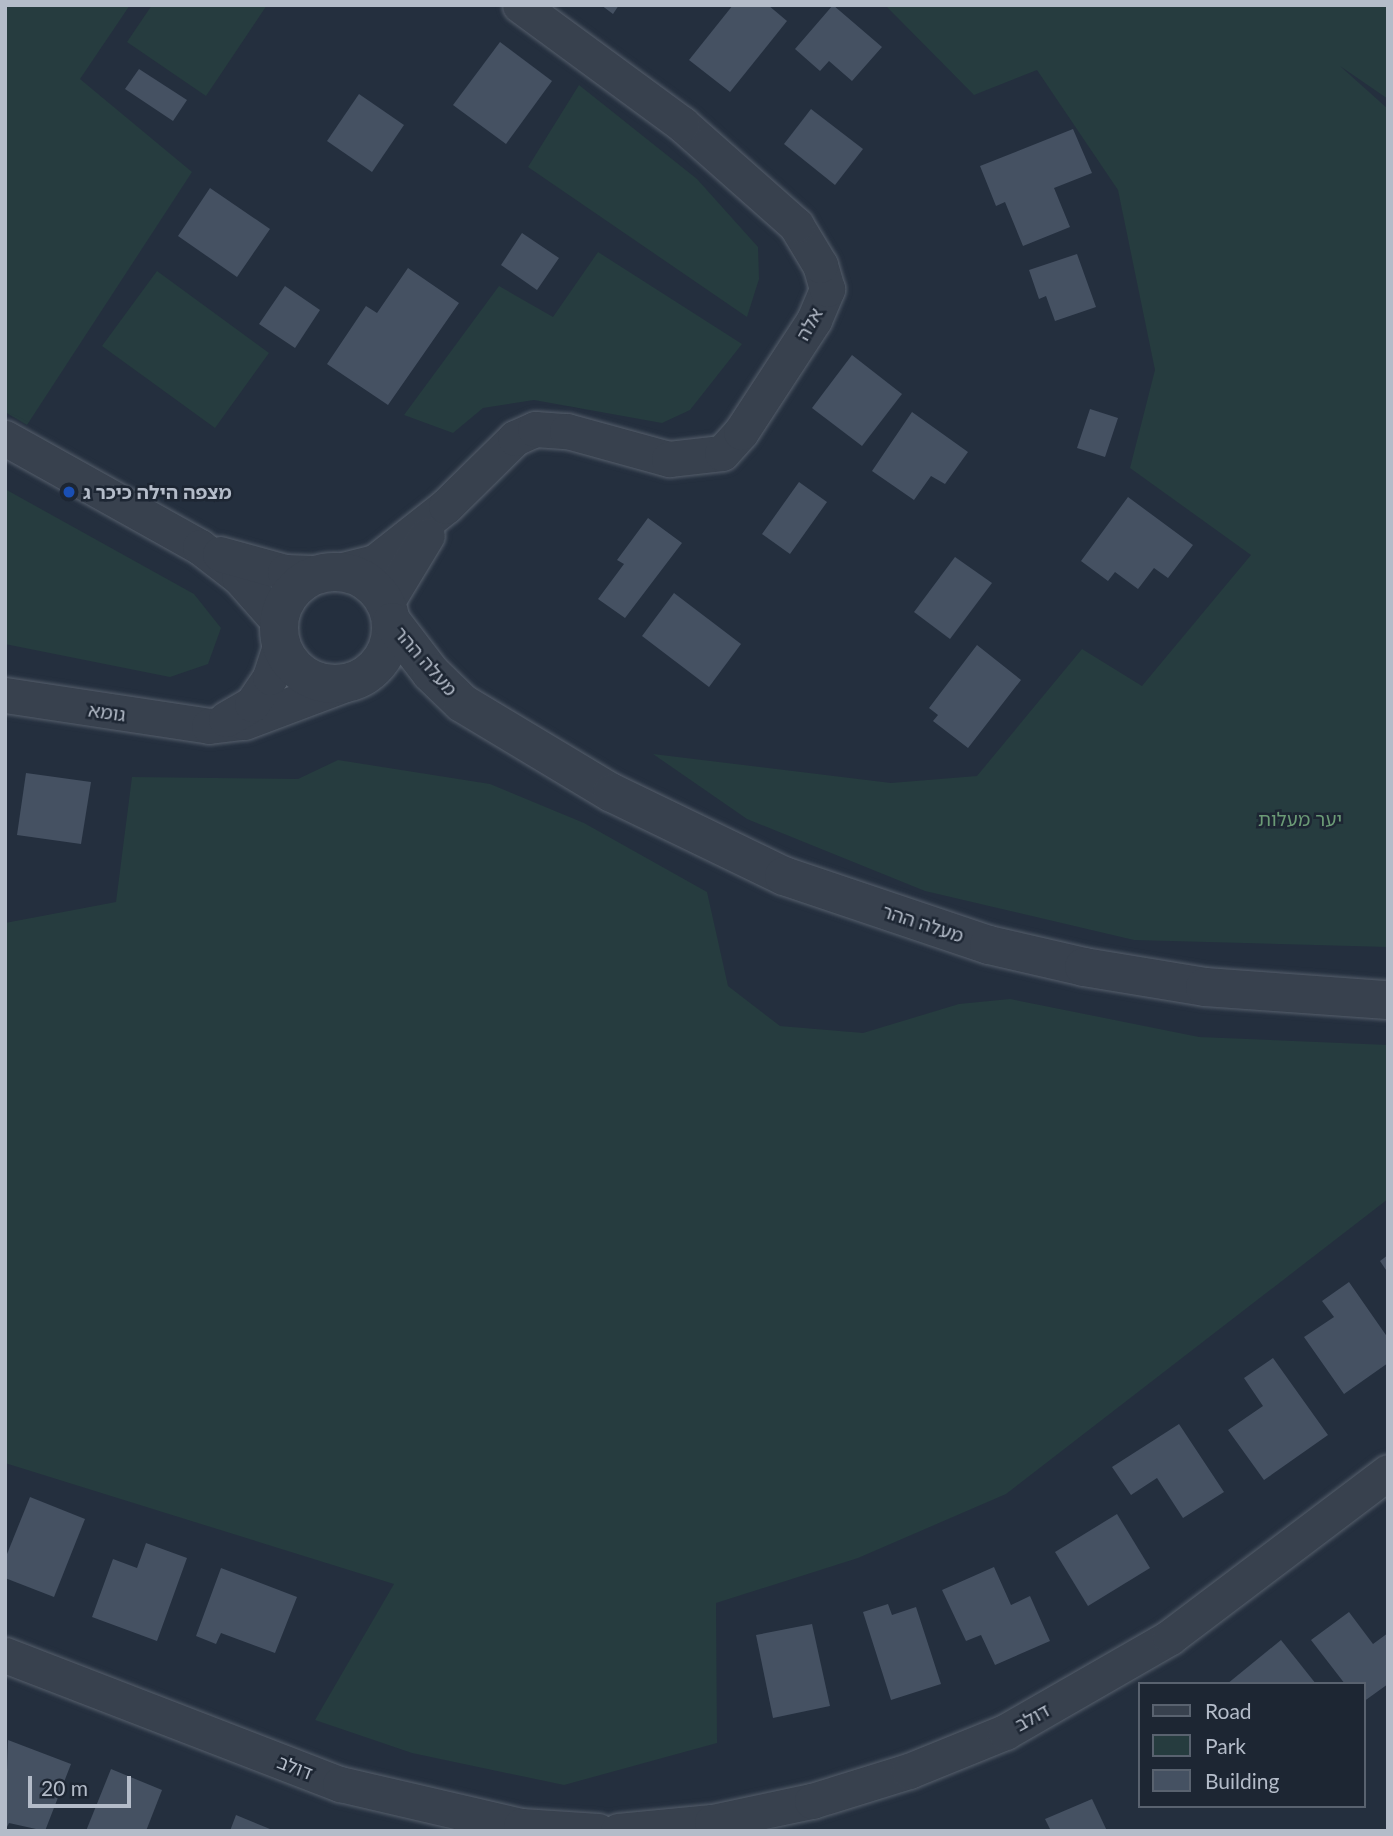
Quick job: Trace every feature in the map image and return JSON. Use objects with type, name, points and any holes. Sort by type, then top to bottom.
[{"type":"street","name":"אלה","points":[[329,572],[375,562],[446,506],[515,438],[535,429],[567,431],[669,459],[722,453],[741,432],[814,320],[827,289],[820,265],[796,225],[682,124],[520,5]]},
{"type":"street","points":[[5,438],[200,547],[239,577],[280,633],[290,662],[305,676],[323,683],[354,680],[379,664],[390,642],[389,613],[358,576],[249,565],[200,547]]},
{"type":"street","name":"אלה","points":[[389,613],[397,580],[446,506]]},
{"type":"street","points":[[209,726],[252,704],[270,677],[284,603],[296,587],[329,572]]},
{"type":"street","name":"מעלה ההר","points":[[389,613],[431,673],[462,702],[612,793],[784,876],[989,945],[1084,967],[1205,987],[1388,1000]]},
{"type":"street","name":"מעלה ההר","points":[[354,680],[435,694],[495,723]]},
{"type":"street","name":"גומא","points":[[5,695],[209,726],[244,722],[354,680]]},
{"type":"street","name":"דולב","points":[[618,1831],[712,1822],[812,1801],[909,1771],[1005,1731],[1170,1637],[1388,1472]]},
{"type":"street","name":"דולב","points":[[5,1655],[340,1784],[521,1826],[597,1831]]},
{"type":"green space","points":[[5,5],[130,5],[80,79],[192,172],[27,425],[5,412]]},
{"type":"green space","points":[[152,5],[267,5],[206,96],[127,42]]},
{"type":"green space","name":"יער מעלות","points":[[885,5],[1388,5],[1388,99],[1340,66],[1388,109],[1388,947],[1134,940],[925,891],[747,819],[653,754],[891,783],[977,776],[1082,649],[1142,686],[1251,555],[1130,468],[1155,370],[1118,190],[1037,70],[974,95]]},
{"type":"green space","points":[[579,85],[697,179],[758,247],[759,279],[747,317],[528,167]]},
{"type":"green space","points":[[598,252],[742,344],[690,410],[662,423],[534,400],[483,408],[453,433],[404,415],[499,286],[553,317]]},
{"type":"green space","points":[[157,271],[269,353],[215,428],[102,346]]},
{"type":"green space","points":[[5,489],[194,594],[221,628],[208,664],[170,677],[5,644]]},
{"type":"green space","points":[[338,760],[490,784],[584,823],[707,892],[728,986],[780,1026],[863,1033],[959,1004],[1010,999],[1199,1037],[1388,1045],[1388,1199],[1006,1494],[858,1558],[716,1603],[717,1743],[564,1785],[412,1753],[315,1720],[394,1584],[5,1463],[5,923],[116,902],[132,777],[298,779]]},
{"type":"building","points":[[601,5],[619,5],[613,14]]},
{"type":"building","points":[[733,5],[768,5],[787,21],[730,92],[689,60]]},
{"type":"building","points":[[833,5],[882,47],[852,81],[829,61],[820,71],[795,49]]},
{"type":"building","points":[[500,42],[552,81],[506,144],[453,105]]},
{"type":"building","points":[[139,69],[187,100],[173,121],[125,89]]},
{"type":"building","points":[[359,94],[404,125],[372,172],[327,141]]},
{"type":"building","points":[[811,109],[863,149],[835,185],[784,144]]},
{"type":"building","points":[[1073,129],[1092,173],[1054,188],[1070,227],[1023,246],[1005,202],[996,206],[980,166]]},
{"type":"building","points":[[210,188],[270,229],[237,277],[178,236]]},
{"type":"building","points":[[522,233],[559,258],[537,290],[501,265]]},
{"type":"building","points":[[1077,254],[1096,307],[1055,321],[1046,296],[1039,299],[1029,270]]},
{"type":"building","points":[[408,268],[459,303],[388,405],[327,364],[366,306],[377,313]]},
{"type":"building","points":[[285,286],[320,310],[295,348],[259,324]]},
{"type":"building","points":[[852,355],[902,394],[862,446],[812,408]]},
{"type":"building","points":[[1090,409],[1118,418],[1105,457],[1077,448]]},
{"type":"building","points":[[912,412],[968,452],[945,484],[931,476],[914,500],[872,471]]},
{"type":"building","points":[[799,482],[827,502],[790,554],[762,534]]},
{"type":"building","points":[[1128,497],[1193,545],[1168,578],[1154,568],[1138,589],[1115,572],[1108,581],[1081,561]]},
{"type":"building","points":[[648,518],[682,543],[625,618],[598,599],[624,564],[617,560]]},
{"type":"building","points":[[955,557],[992,583],[950,639],[914,612]]},
{"type":"building","points":[[674,593],[741,644],[709,687],[642,636]]},
{"type":"building","points":[[977,645],[1021,680],[968,748],[933,721],[938,715],[929,708]]},
{"type":"building","points":[[26,773],[91,782],[81,844],[17,835]]},
{"type":"building","points":[[1388,1255],[1388,1273],[1380,1261]]},
{"type":"building","points":[[1349,1282],[1388,1338],[1388,1363],[1344,1394],[1304,1337],[1334,1317],[1322,1301]]},
{"type":"building","points":[[1273,1358],[1328,1435],[1264,1480],[1228,1430],[1263,1406],[1244,1378]]},
{"type":"building","points":[[1179,1424],[1224,1492],[1183,1518],[1157,1478],[1131,1495],[1112,1467]]},
{"type":"building","points":[[30,1497],[85,1519],[54,1597],[5,1578],[5,1559]]},
{"type":"building","points":[[1117,1514],[1150,1568],[1088,1606],[1055,1552]]},
{"type":"building","points":[[146,1543],[187,1558],[157,1641],[92,1617],[113,1559],[137,1568]]},
{"type":"building","points":[[994,1567],[1011,1605],[1030,1596],[1050,1641],[995,1665],[981,1635],[966,1641],[942,1590]]},
{"type":"building","points":[[221,1568],[297,1597],[275,1653],[221,1633],[216,1644],[196,1636]]},
{"type":"building","points":[[888,1604],[892,1615],[916,1607],[941,1684],[891,1700],[863,1612]]},
{"type":"building","points":[[1349,1612],[1373,1644],[1388,1633],[1388,1684],[1365,1701],[1365,1682],[1343,1682],[1311,1640]]},
{"type":"building","points":[[812,1624],[830,1706],[773,1718],[756,1635]]},
{"type":"building","points":[[1281,1640],[1314,1682],[1229,1682]]},
{"type":"building","points":[[8,1740],[71,1764],[45,1831],[9,1823],[5,1831]]},
{"type":"building","points":[[111,1769],[162,1790],[146,1831],[86,1831]]},
{"type":"building","points":[[1092,1799],[1107,1831],[1051,1831],[1045,1819]]},
{"type":"building","points":[[236,1815],[275,1831],[230,1831]]},
{"type":"place","name":"מצפה הילה כיכר ג","points":[[69,492]]}]
